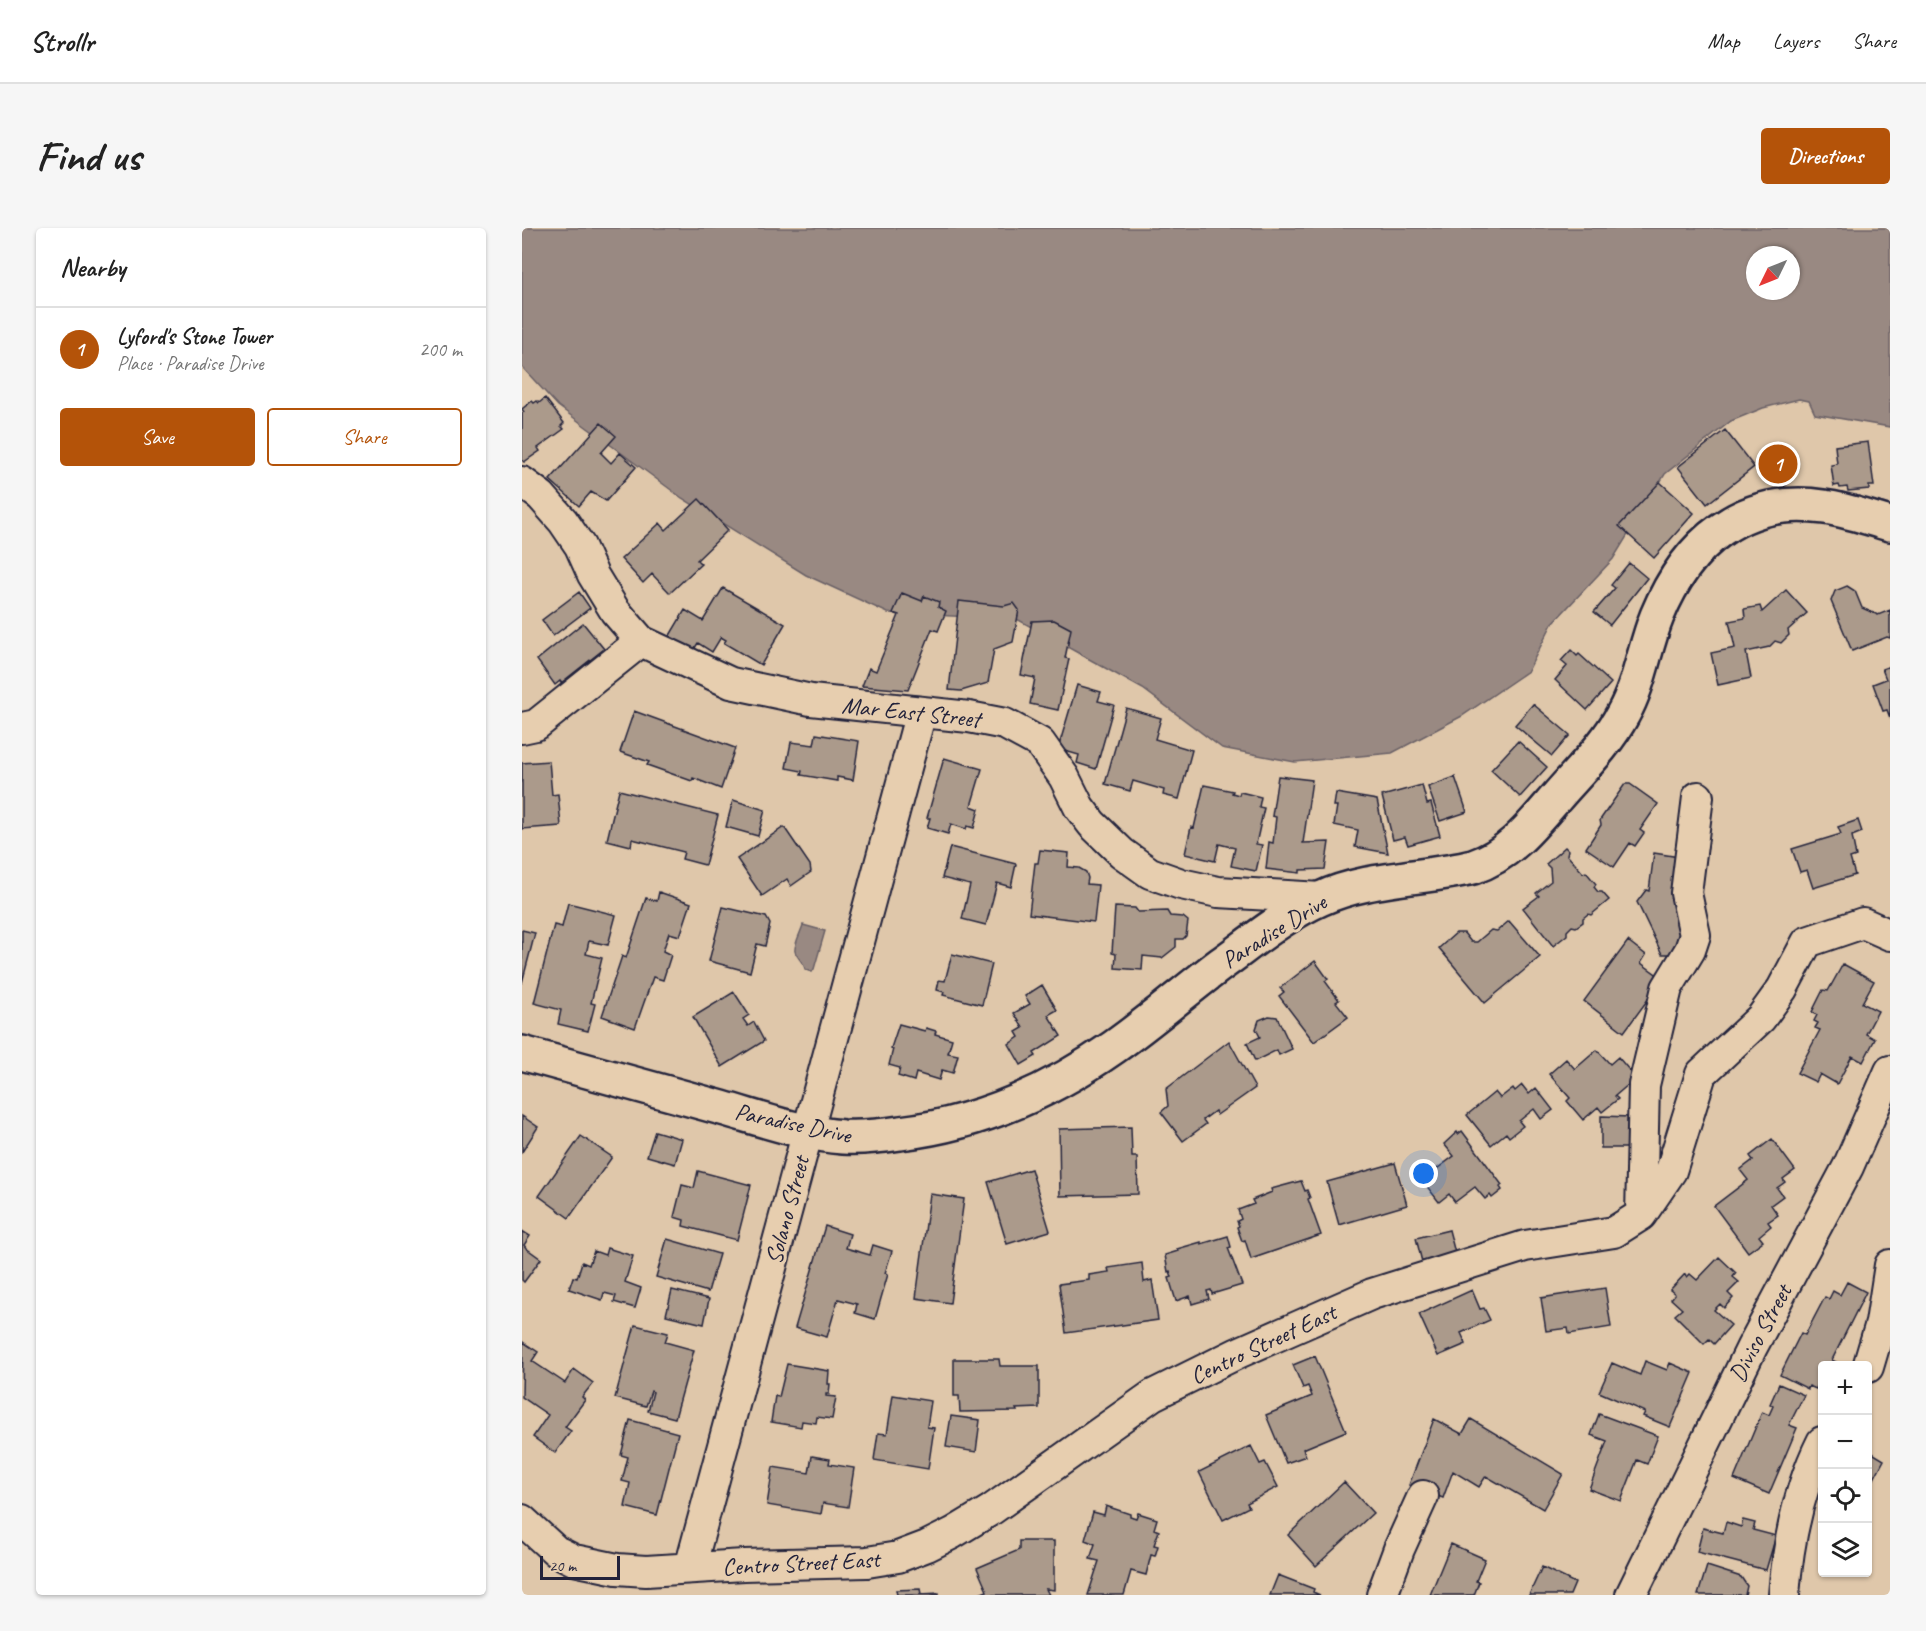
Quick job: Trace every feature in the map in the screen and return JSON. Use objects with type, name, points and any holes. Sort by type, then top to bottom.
[{"type":"street","name":"Mar East Street","points":[[522,482],[541,496],[563,521],[580,546],[593,574],[615,611],[640,641],[731,683],[811,700],[969,717],[1005,724],[1040,742],[1064,777],[1079,807],[1092,824],[1122,852],[1150,873],[1181,884],[1218,892],[1321,898]]},
{"type":"street","name":"Paradise Drive","points":[[522,1053],[808,1131],[843,1137],[865,1137],[933,1129],[978,1118],[1062,1080],[1099,1058],[1280,921],[1321,898],[1353,888],[1473,867],[1487,862],[1510,848],[1613,730],[1631,697],[1650,634],[1667,596],[1697,550],[1722,527],[1748,513],[1792,506],[1836,509],[1890,524]]},
{"type":"street","points":[[522,728],[536,725],[640,641]]},
{"type":"street","name":"Solano Street","points":[[690,1569],[921,712]]},
{"type":"street","points":[[1641,1215],[1644,1085],[1667,988],[1690,950],[1695,935],[1686,893],[1698,797]]},
{"type":"street","name":"Centro Street East","points":[[522,1520],[549,1545],[574,1560],[617,1569],[646,1571],[867,1562],[913,1552],[953,1533],[982,1515],[1153,1395],[1238,1353],[1372,1294],[1525,1246],[1614,1232],[1641,1215],[1671,1171],[1701,1074],[1761,1018],[1782,988],[1807,942],[1863,922],[1890,935]]},
{"type":"street","name":"Diviso Street","points":[[1631,1595],[1746,1357],[1844,1175],[1890,1071]]},
{"type":"street","points":[[1870,1361],[1881,1323],[1890,1265]]},
{"type":"street","points":[[1784,1595],[1787,1551],[1798,1504],[1818,1450]]},
{"type":"street","points":[[1382,1595],[1399,1549],[1423,1496]]},
{"type":"shaded area","points":[[522,228],[1890,228],[1890,427],[1815,414],[1809,401],[1799,399],[1763,408],[1731,421],[1665,474],[1613,559],[1552,624],[1528,671],[1462,716],[1392,753],[1295,762],[1222,748],[1143,689],[1017,619],[888,613],[806,575],[682,498],[558,406],[522,367]]},
{"type":"shaded area","points":[[803,925],[825,931],[812,972],[805,969],[795,951]]},
{"type":"building","points":[[545,398],[564,423],[561,426],[564,429],[538,448],[540,451],[524,462],[522,460],[522,413],[524,412],[522,409],[532,401],[539,403]]},
{"type":"building","points":[[601,423],[616,436],[601,453],[611,463],[620,453],[636,467],[606,501],[591,492],[579,506],[550,480]]},
{"type":"building","points":[[1725,430],[1754,467],[1707,504],[1678,467]]},
{"type":"building","points":[[1868,442],[1874,486],[1869,486],[1869,489],[1848,491],[1847,487],[1834,486],[1831,465],[1837,464],[1835,446]]},
{"type":"building","points":[[1780,467],[1787,470],[1790,477],[1787,484],[1780,487],[1773,484],[1770,477],[1773,470]]},
{"type":"building","points":[[1660,482],[1694,513],[1654,558],[1619,526]]},
{"type":"building","points":[[699,499],[728,530],[697,560],[701,564],[670,593],[652,574],[643,583],[621,559],[660,523],[666,530]]},
{"type":"building","points":[[1629,563],[1647,578],[1610,625],[1594,612],[1615,588],[1611,585]]},
{"type":"building","points":[[1847,586],[1855,591],[1862,608],[1878,615],[1890,610],[1890,638],[1887,637],[1852,651],[1831,601],[1835,591]]},
{"type":"building","points":[[723,588],[785,624],[761,665],[724,643],[726,640],[721,637],[712,652],[698,643],[693,651],[669,637],[685,610],[703,621]]},
{"type":"building","points":[[1786,590],[1807,613],[1788,630],[1789,635],[1781,643],[1775,641],[1769,647],[1746,652],[1751,678],[1718,685],[1711,653],[1735,648],[1729,621],[1745,618],[1744,609],[1760,606],[1762,612]]},
{"type":"building","points":[[579,592],[590,608],[553,636],[542,620]]},
{"type":"building","points":[[902,593],[922,601],[924,596],[939,602],[938,607],[946,611],[938,631],[932,629],[908,690],[862,686],[869,668],[876,671],[899,615],[893,613]]},
{"type":"building","points":[[959,601],[1004,606],[1014,603],[1019,610],[1013,642],[994,649],[988,683],[961,691],[949,690]]},
{"type":"building","points":[[1054,620],[1071,629],[1065,658],[1069,659],[1058,710],[1030,704],[1035,678],[1021,675],[1032,621]]},
{"type":"building","points":[[583,623],[604,649],[561,683],[560,681],[555,685],[537,660]]},
{"type":"building","points":[[1571,650],[1577,656],[1579,654],[1611,683],[1587,710],[1555,680],[1567,666],[1561,661]]},
{"type":"building","points":[[1890,666],[1890,718],[1887,710],[1883,711],[1873,684],[1886,679],[1882,669]]},
{"type":"building","points":[[1077,685],[1101,692],[1098,701],[1114,705],[1096,769],[1077,763],[1079,755],[1058,749]]},
{"type":"building","points":[[1533,704],[1570,735],[1552,756],[1515,725]]},
{"type":"building","points":[[1126,708],[1161,718],[1155,739],[1192,750],[1179,799],[1163,795],[1164,790],[1133,781],[1130,791],[1105,784]]},
{"type":"building","points":[[634,711],[735,748],[721,789],[693,778],[692,781],[647,765],[649,762],[620,752]]},
{"type":"building","points":[[816,734],[859,741],[853,780],[837,777],[837,781],[801,775],[802,771],[786,768],[791,742],[814,745]]},
{"type":"building","points":[[1518,741],[1547,767],[1520,797],[1491,770]]},
{"type":"building","points":[[944,758],[982,769],[971,806],[979,809],[974,828],[967,826],[966,829],[951,824],[948,834],[927,828],[930,818],[927,818]]},
{"type":"building","points":[[549,761],[552,795],[558,794],[561,826],[522,829],[522,763]]},
{"type":"building","points":[[1278,776],[1312,780],[1303,843],[1329,842],[1325,869],[1300,870],[1300,873],[1266,869],[1269,842],[1273,843],[1276,817],[1272,816]]},
{"type":"building","points":[[1455,777],[1467,812],[1440,821],[1428,787]]},
{"type":"building","points":[[1625,784],[1630,784],[1658,804],[1640,830],[1644,833],[1635,846],[1630,843],[1614,867],[1586,848],[1601,825],[1600,820]]},
{"type":"building","points":[[1204,785],[1233,791],[1232,793],[1239,795],[1240,792],[1261,797],[1259,807],[1264,808],[1256,844],[1262,845],[1256,871],[1231,866],[1235,848],[1219,844],[1215,861],[1185,854]]},
{"type":"building","points":[[1422,785],[1427,804],[1431,803],[1440,836],[1408,845],[1405,837],[1393,840],[1382,796]]},
{"type":"building","points":[[619,790],[718,815],[705,865],[682,859],[684,852],[632,839],[631,846],[607,840]]},
{"type":"building","points":[[1336,793],[1377,800],[1388,853],[1355,847],[1358,830],[1334,825],[1337,806],[1334,806]]},
{"type":"building","points":[[733,800],[765,810],[758,836],[726,827]]},
{"type":"building","points":[[1858,820],[1862,832],[1852,836],[1856,856],[1850,858],[1855,875],[1813,888],[1807,870],[1800,872],[1792,849],[1841,834],[1838,827]]},
{"type":"building","points":[[784,827],[810,865],[811,872],[791,886],[787,879],[762,896],[737,859]]},
{"type":"building","points":[[950,847],[1016,864],[1011,887],[997,883],[986,925],[962,919],[970,885],[942,878]]},
{"type":"building","points":[[1565,847],[1568,850],[1567,855],[1583,873],[1586,872],[1596,884],[1594,887],[1598,892],[1602,892],[1609,900],[1591,915],[1588,914],[1583,918],[1583,922],[1576,927],[1572,926],[1567,931],[1567,935],[1553,946],[1523,908],[1539,896],[1536,893],[1551,881],[1550,868],[1546,864]]},
{"type":"building","points":[[1040,850],[1069,853],[1068,867],[1079,868],[1086,872],[1087,884],[1098,885],[1094,922],[1029,914],[1035,863],[1038,863]]},
{"type":"building","points":[[1654,853],[1679,857],[1691,937],[1679,954],[1662,954],[1637,902],[1646,890],[1649,891]]},
{"type":"building","points":[[659,892],[691,903],[680,936],[669,933],[663,951],[671,955],[663,980],[653,977],[635,1028],[602,1016],[622,956],[626,958],[646,898],[657,901]]},
{"type":"building","points":[[568,903],[616,915],[608,945],[589,941],[586,954],[602,958],[591,1003],[595,1004],[588,1031],[558,1024],[561,1010],[534,1003],[554,925],[562,927]]},
{"type":"building","points":[[723,907],[766,917],[770,924],[765,946],[757,944],[750,972],[709,961]]},
{"type":"building","points":[[1115,907],[1135,908],[1138,912],[1167,911],[1170,916],[1183,917],[1188,921],[1186,936],[1183,939],[1176,939],[1176,947],[1162,958],[1143,956],[1142,970],[1115,968],[1116,954],[1112,953]]},
{"type":"building","points":[[1509,921],[1540,957],[1485,1003],[1439,948],[1456,933],[1464,933],[1471,942],[1477,942],[1491,930],[1497,931]]},
{"type":"building","points":[[522,930],[535,933],[522,983]]},
{"type":"building","points":[[1628,941],[1646,955],[1641,963],[1663,979],[1624,1032],[1584,1001]]},
{"type":"building","points":[[952,954],[992,964],[982,1005],[943,995],[944,992],[937,990],[939,980],[945,981]]},
{"type":"building","points":[[1315,961],[1328,979],[1325,981],[1339,1000],[1336,1002],[1348,1017],[1314,1042],[1279,996],[1284,992],[1280,988]]},
{"type":"building","points":[[1843,964],[1874,981],[1862,1003],[1878,1011],[1866,1034],[1875,1039],[1863,1062],[1852,1056],[1837,1084],[1820,1074],[1816,1082],[1797,1073],[1820,1030],[1815,1028],[1818,1023],[1814,1021],[1817,1015],[1812,1012],[1823,990],[1828,991]]},
{"type":"building","points":[[1042,985],[1057,1010],[1048,1015],[1061,1036],[1034,1053],[1036,1056],[1021,1065],[1009,1044],[1019,1037],[1016,1032],[1023,1028],[1014,1013],[1030,1004],[1025,996]]},
{"type":"building","points":[[734,992],[749,1015],[743,1019],[748,1026],[754,1022],[764,1041],[722,1067],[693,1017]]},
{"type":"building","points":[[1269,1016],[1277,1017],[1292,1049],[1279,1055],[1277,1050],[1255,1061],[1247,1043],[1260,1037],[1256,1029],[1259,1020]]},
{"type":"building","points":[[899,1024],[925,1031],[926,1028],[936,1031],[935,1034],[952,1039],[948,1053],[958,1055],[953,1073],[942,1070],[939,1080],[916,1073],[914,1081],[898,1076],[900,1068],[889,1065],[893,1049],[891,1048]]},
{"type":"building","points":[[1229,1041],[1255,1088],[1217,1115],[1215,1111],[1203,1120],[1206,1124],[1183,1141],[1161,1112],[1168,1106],[1166,1089]]},
{"type":"building","points":[[1597,1050],[1610,1064],[1618,1057],[1636,1078],[1615,1096],[1618,1099],[1602,1112],[1598,1107],[1583,1120],[1567,1101],[1570,1098],[1549,1074],[1566,1059],[1575,1069]]},
{"type":"building","points":[[1522,1085],[1529,1094],[1536,1088],[1553,1110],[1541,1119],[1534,1109],[1519,1121],[1523,1126],[1509,1137],[1506,1133],[1491,1145],[1467,1115],[1495,1092],[1500,1098],[1513,1088],[1515,1091]]},
{"type":"building","points":[[522,1116],[538,1127],[522,1152]]},
{"type":"building","points":[[1601,1116],[1630,1117],[1630,1148],[1601,1148]]},
{"type":"building","points":[[1131,1127],[1132,1157],[1137,1157],[1138,1194],[1060,1196],[1059,1129]]},
{"type":"building","points":[[655,1131],[682,1139],[675,1164],[647,1156]]},
{"type":"building","points":[[1462,1131],[1502,1185],[1500,1187],[1502,1190],[1492,1198],[1490,1195],[1485,1199],[1475,1187],[1455,1202],[1449,1194],[1439,1202],[1422,1180],[1454,1156],[1444,1144],[1457,1132],[1458,1134]]},
{"type":"building","points":[[581,1136],[612,1157],[569,1218],[539,1196]]},
{"type":"building","points":[[1772,1139],[1795,1170],[1783,1179],[1785,1182],[1777,1188],[1783,1196],[1771,1205],[1778,1215],[1768,1222],[1771,1226],[1759,1236],[1763,1241],[1748,1252],[1714,1206],[1748,1180],[1740,1170],[1753,1160],[1750,1156]]},
{"type":"building","points":[[1395,1163],[1407,1205],[1339,1225],[1327,1182]]},
{"type":"building","points":[[1031,1169],[1050,1231],[1007,1244],[988,1182]]},
{"type":"building","points":[[698,1171],[751,1185],[737,1240],[683,1226],[684,1220],[674,1217],[682,1185],[694,1188]]},
{"type":"building","points":[[1301,1181],[1310,1198],[1308,1199],[1321,1235],[1251,1259],[1245,1240],[1242,1241],[1237,1227],[1239,1226],[1237,1221],[1241,1219],[1238,1210],[1254,1204],[1252,1200],[1272,1192],[1271,1189]]},
{"type":"building","points":[[930,1194],[964,1199],[950,1303],[916,1298]]},
{"type":"building","points":[[825,1226],[850,1234],[846,1248],[870,1255],[873,1245],[892,1251],[875,1319],[855,1313],[857,1304],[838,1299],[827,1337],[795,1328]]},
{"type":"building","points":[[1449,1230],[1455,1253],[1422,1262],[1416,1238]]},
{"type":"building","points":[[522,1231],[530,1236],[524,1245],[526,1248],[541,1259],[524,1282],[522,1280]]},
{"type":"building","points":[[1228,1236],[1231,1247],[1228,1248],[1242,1285],[1212,1294],[1211,1290],[1207,1291],[1209,1299],[1192,1304],[1190,1296],[1176,1301],[1165,1255],[1178,1251],[1177,1249]]},
{"type":"building","points":[[667,1239],[719,1254],[708,1292],[656,1277]]},
{"type":"building","points":[[607,1248],[633,1256],[625,1282],[641,1288],[635,1308],[614,1302],[616,1296],[604,1293],[602,1300],[569,1289],[573,1277],[577,1278],[582,1262],[589,1265],[594,1251],[605,1255]]},
{"type":"building","points":[[1719,1257],[1736,1273],[1733,1277],[1739,1282],[1728,1293],[1733,1298],[1724,1308],[1720,1304],[1714,1310],[1731,1325],[1714,1344],[1709,1339],[1704,1344],[1675,1315],[1682,1309],[1671,1299],[1675,1294],[1670,1290],[1685,1274],[1687,1277],[1690,1274],[1697,1280]]},
{"type":"building","points":[[1142,1263],[1144,1282],[1152,1280],[1158,1320],[1066,1333],[1059,1284],[1089,1280],[1089,1275],[1109,1272],[1108,1268]]},
{"type":"building","points":[[1847,1282],[1866,1292],[1832,1360],[1834,1361],[1818,1361],[1816,1389],[1809,1386],[1808,1389],[1780,1375],[1801,1333],[1805,1335],[1825,1297],[1829,1299],[1833,1291],[1840,1295]]},
{"type":"building","points":[[1605,1288],[1611,1327],[1569,1334],[1568,1328],[1546,1331],[1541,1298]]},
{"type":"building","points":[[672,1290],[709,1299],[704,1324],[666,1315]]},
{"type":"building","points":[[1472,1290],[1480,1309],[1484,1308],[1490,1320],[1461,1333],[1466,1344],[1438,1356],[1419,1314]]},
{"type":"building","points":[[635,1325],[668,1333],[665,1342],[694,1350],[675,1418],[648,1411],[653,1392],[651,1391],[646,1406],[615,1398]]},
{"type":"building","points":[[523,1342],[538,1352],[532,1361],[565,1383],[574,1369],[593,1383],[582,1397],[585,1400],[565,1427],[571,1431],[555,1453],[533,1437],[548,1415],[522,1397]]},
{"type":"building","points":[[1315,1356],[1346,1431],[1303,1449],[1306,1456],[1286,1463],[1266,1415],[1312,1396],[1308,1386],[1303,1388],[1293,1365]]},
{"type":"building","points":[[954,1359],[999,1359],[1000,1366],[1039,1366],[1039,1408],[1016,1409],[1017,1411],[960,1412],[959,1396],[954,1396]]},
{"type":"building","points":[[1645,1361],[1667,1370],[1670,1363],[1693,1373],[1670,1427],[1643,1416],[1645,1412],[1599,1392],[1612,1363],[1640,1375]]},
{"type":"building","points":[[787,1364],[829,1371],[829,1394],[826,1396],[836,1397],[832,1419],[817,1417],[816,1423],[802,1421],[801,1427],[771,1422],[775,1396],[779,1397]]},
{"type":"building","points":[[1779,1384],[1804,1395],[1789,1425],[1797,1428],[1769,1494],[1734,1479],[1762,1412],[1769,1415],[1773,1406],[1770,1404]]},
{"type":"building","points":[[893,1395],[931,1401],[927,1427],[934,1428],[928,1469],[874,1460],[878,1433],[887,1434]]},
{"type":"building","points":[[1599,1414],[1658,1436],[1647,1464],[1637,1460],[1621,1501],[1589,1489],[1607,1441],[1591,1435]]},
{"type":"building","points":[[951,1416],[980,1420],[976,1452],[946,1447]]},
{"type":"building","points":[[1434,1419],[1462,1434],[1471,1419],[1563,1474],[1543,1509],[1486,1476],[1479,1487],[1453,1471],[1443,1498],[1409,1485]]},
{"type":"building","points":[[630,1420],[678,1433],[657,1515],[625,1507],[630,1483],[622,1481],[628,1457],[621,1455]]},
{"type":"building","points":[[1251,1446],[1260,1464],[1265,1462],[1278,1487],[1247,1503],[1249,1507],[1223,1520],[1199,1472]]},
{"type":"building","points":[[1872,1453],[1884,1460],[1872,1482]]},
{"type":"building","points":[[812,1456],[830,1459],[829,1464],[854,1468],[848,1507],[823,1503],[821,1514],[767,1505],[773,1467],[809,1473]]},
{"type":"building","points":[[1344,1482],[1373,1513],[1316,1566],[1288,1535]]},
{"type":"building","points":[[1106,1506],[1136,1518],[1138,1513],[1157,1519],[1154,1529],[1159,1531],[1154,1545],[1158,1546],[1155,1556],[1151,1555],[1146,1575],[1131,1571],[1124,1595],[1088,1595],[1099,1561],[1090,1559],[1095,1544],[1085,1540],[1093,1512],[1104,1515]]},
{"type":"building","points":[[1743,1520],[1755,1523],[1753,1530],[1776,1536],[1766,1570],[1697,1552],[1703,1528],[1723,1533],[1726,1522],[1741,1527]]},
{"type":"building","points":[[1019,1541],[1054,1541],[1054,1590],[1046,1589],[1049,1595],[977,1595],[987,1591],[977,1568],[1019,1550]]},
{"type":"building","points":[[1451,1544],[1485,1559],[1476,1581],[1479,1582],[1474,1595],[1430,1595]]},
{"type":"building","points":[[1707,1566],[1741,1577],[1747,1586],[1745,1595],[1698,1595]]},
{"type":"building","points":[[1542,1567],[1575,1583],[1570,1595],[1529,1595]]},
{"type":"building","points":[[1278,1575],[1314,1589],[1313,1592],[1320,1595],[1270,1595]]},
{"type":"building","points":[[920,1589],[921,1594],[939,1593],[939,1595],[897,1595],[896,1590]]},
{"type":"place","name":"Lyford's Stone Tower","points":[[1778,464]]}]
